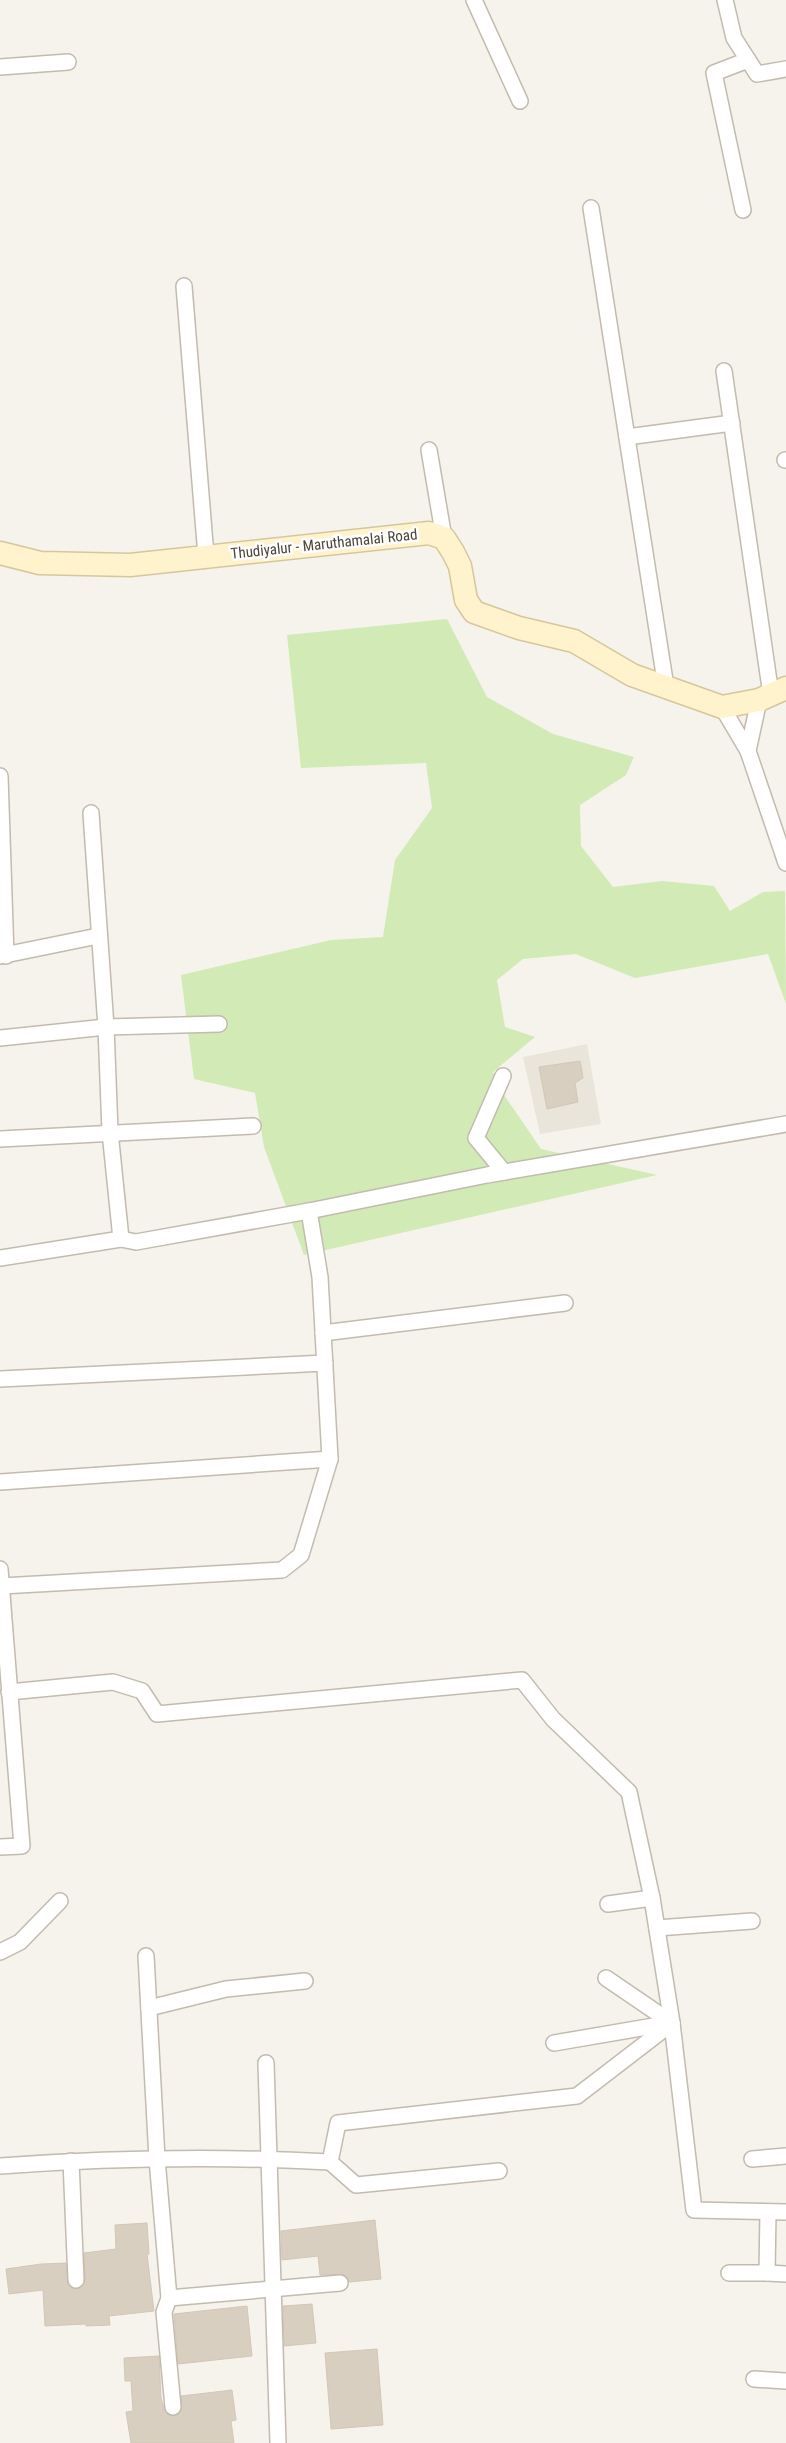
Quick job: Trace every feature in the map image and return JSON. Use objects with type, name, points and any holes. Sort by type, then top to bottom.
[{"type":"main road","name":"Thudiyalur - Maruthamalai Road","points":[[0,553],[40,562],[121,564],[430,533],[444,538]]},
{"type":"main road","points":[[444,538],[460,566],[466,600],[474,612],[519,628],[574,641],[632,675],[722,707],[772,694]]},
{"type":"street","points":[[474,0],[520,101]]},
{"type":"street","points":[[725,0],[734,38],[757,74],[786,70]]},
{"type":"street","points":[[743,210],[714,73],[748,60]]},
{"type":"street","points":[[0,67],[68,62]]},
{"type":"street","points":[[591,208],[666,687]]},
{"type":"street","points":[[184,286],[206,556]]},
{"type":"street","points":[[724,371],[772,694],[748,751]]},
{"type":"street","points":[[627,436],[732,423]]},
{"type":"street","points":[[429,450],[444,538]]},
{"type":"street","points":[[722,707],[748,751],[786,863]]},
{"type":"street","points":[[0,776],[3,956],[98,936]]},
{"type":"street","points":[[91,813],[98,936],[106,1027],[110,1132],[121,1239]]},
{"type":"street","points":[[0,1038],[106,1027],[219,1024]]},
{"type":"street","points":[[504,1076],[476,1138],[504,1172]]},
{"type":"street","points":[[0,1258],[121,1239],[136,1242],[309,1211],[504,1172],[786,1124]]},
{"type":"street","points":[[0,1139],[253,1126]]},
{"type":"street","points":[[2,1586],[282,1570],[302,1555],[330,1459],[320,1278],[309,1211]]},
{"type":"street","points":[[323,1333],[566,1303]]},
{"type":"street","points":[[0,1378],[325,1362]]},
{"type":"street","points":[[0,1482],[330,1459]]},
{"type":"street","points":[[0,1569],[22,1846],[0,1847]]},
{"type":"street","points":[[9,1692],[113,1682],[142,1691],[157,1714],[522,1680],[554,1719],[629,1792],[652,1898],[672,2022],[694,2210],[786,2212]]},
{"type":"street","points":[[608,1904],[652,1898]]},
{"type":"street","points":[[0,1952],[20,1942],[60,1901]]},
{"type":"street","points":[[657,1928],[752,1921]]},
{"type":"street","points":[[146,1956],[157,2159],[169,2298],[164,2312],[173,2407]]},
{"type":"street","points":[[606,1978],[672,2022]]},
{"type":"street","points":[[149,2008],[226,1989],[304,1981]]},
{"type":"street","points":[[554,2042],[672,2022]]},
{"type":"street","points":[[330,2162],[338,2123],[577,2096],[672,2022]]},
{"type":"street","points":[[266,2063],[278,2443]]},
{"type":"street","points":[[752,2160],[786,2156]]},
{"type":"street","points":[[0,2166],[71,2161],[157,2159],[268,2159],[330,2162],[356,2184],[499,2171]]},
{"type":"street","points":[[71,2161],[76,2280]]},
{"type":"street","points":[[767,2273],[768,2212]]},
{"type":"street","points":[[729,2273],[786,2274]]},
{"type":"street","points":[[169,2298],[340,2283]]},
{"type":"street","points":[[754,2379],[786,2381]]},
{"type":"shaded area","points":[[587,1044],[601,1124],[540,1134],[523,1057]]},
{"type":"green space","points":[[447,619],[487,697],[553,734],[634,757],[626,775],[580,805],[581,846],[613,887],[662,881],[714,886],[730,911],[763,892],[785,891],[786,1004],[768,954],[635,978],[576,954],[523,959],[497,980],[505,1027],[535,1037],[493,1072],[502,1092],[541,1149],[657,1175],[304,1255],[264,1147],[255,1093],[194,1079],[181,975],[331,940],[383,937],[395,860],[432,808],[426,763],[301,768],[287,635]]},
{"type":"building","points":[[580,1061],[583,1078],[575,1083],[578,1102],[547,1109],[539,1067]]},
{"type":"building","points":[[375,2220],[381,2279],[349,2282],[343,2274],[320,2275],[318,2256],[282,2260],[281,2231]]},
{"type":"building","points":[[147,2223],[149,2254],[147,2254],[154,2311],[109,2316],[110,2325],[45,2326],[43,2290],[9,2294],[6,2269],[41,2264],[66,2263],[68,2285],[72,2288],[81,2288],[85,2280],[84,2253],[116,2249],[115,2225]]},
{"type":"building","points":[[312,2304],[316,2343],[284,2346],[283,2306]]},
{"type":"building","points":[[247,2306],[252,2356],[178,2364],[174,2314]]},
{"type":"building","points":[[377,2349],[383,2425],[331,2429],[325,2353]]},
{"type":"building","points":[[159,2356],[161,2398],[165,2412],[169,2415],[174,2416],[181,2411],[181,2396],[232,2390],[236,2420],[231,2421],[234,2443],[131,2443],[126,2412],[133,2411],[131,2381],[125,2381],[124,2358]]}]
